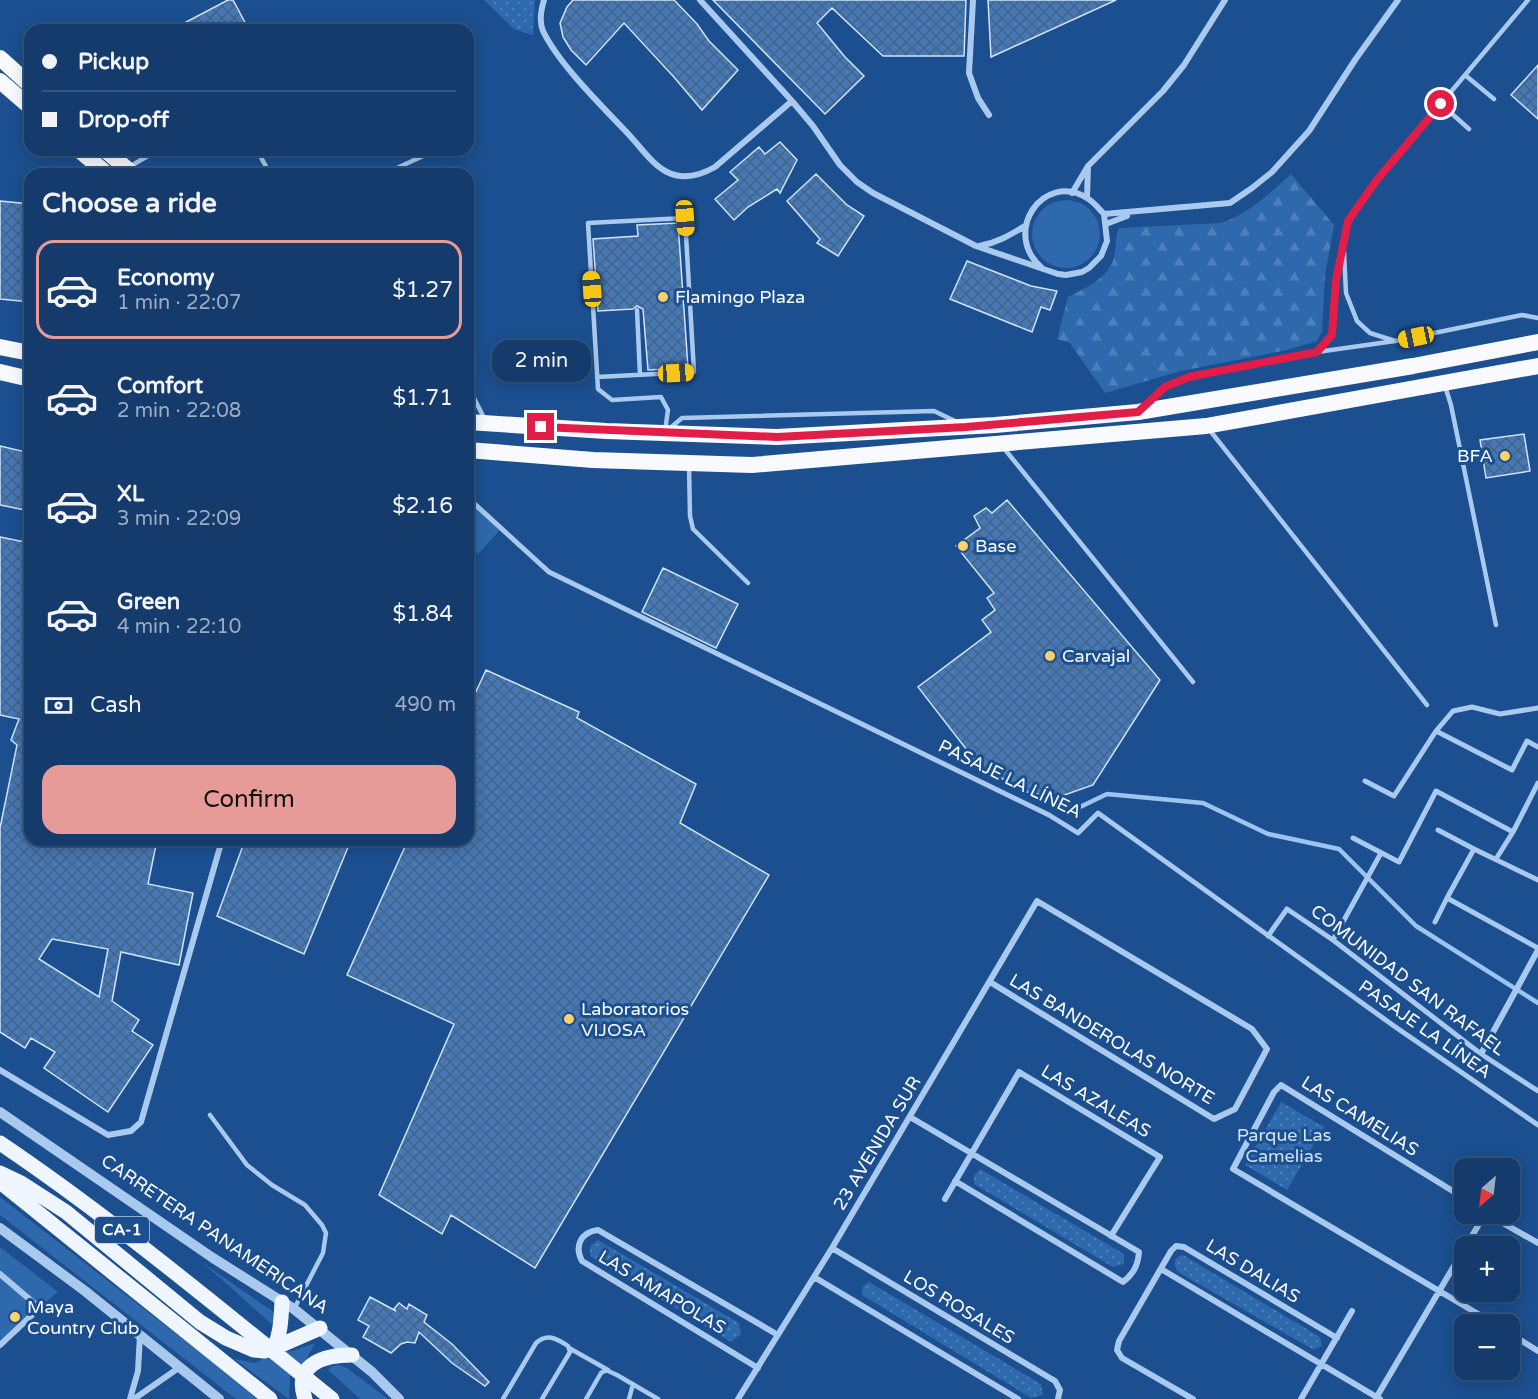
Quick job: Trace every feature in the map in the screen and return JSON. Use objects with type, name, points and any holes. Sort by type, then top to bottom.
[{"type":"highway","points":[[0,58],[24,80]]},
{"type":"highway","points":[[0,81],[24,102]]},
{"type":"highway","points":[[86,156],[100,168]]},
{"type":"highway","points":[[112,156],[126,168]]},
{"type":"highway","points":[[474,422],[606,431],[777,437],[966,427],[1138,412],[1413,366],[1538,342]]},
{"type":"highway","points":[[0,347],[24,352]]},
{"type":"highway","points":[[474,450],[593,460],[752,465],[1206,426],[1538,366]]},
{"type":"highway","points":[[0,372],[24,378]]},
{"type":"main road","name":"CA-1","points":[[0,1143],[144,1246],[332,1399]]},
{"type":"main road","points":[[0,1173],[21,1183],[66,1212],[200,1322],[226,1338],[254,1350],[264,1351],[320,1328]]},
{"type":"main road","name":"CA-1","points":[[0,1182],[270,1399]]},
{"type":"main road","points":[[274,1348],[288,1305]]},
{"type":"main road","points":[[305,1399],[302,1384],[305,1375],[314,1363],[336,1355],[352,1355]]},
{"type":"street","points":[[544,0],[541,13],[542,29],[557,55],[635,142],[668,173],[687,176],[703,175],[792,102]]},
{"type":"street","points":[[700,0],[813,126],[840,165],[857,182],[873,193],[975,246],[1050,272],[1066,275],[1089,268],[1101,256],[1107,241],[1104,214],[1087,198],[1072,193],[1056,193],[1042,200],[1031,211],[1025,226],[1025,242],[1042,268]]},
{"type":"street","points":[[973,0],[969,73],[978,98],[989,115]]},
{"type":"street","points":[[1072,193],[1088,166],[1163,91],[1184,65],[1225,0]]},
{"type":"street","points":[[1104,214],[1230,203],[1252,188],[1272,172],[1309,130],[1398,0]]},
{"type":"street","points":[[1087,198],[1088,166]]},
{"type":"street","points":[[1106,224],[1133,213]]},
{"type":"street","points":[[975,246],[990,244],[1010,236],[1025,226]]},
{"type":"street","name":"PASAJE LA LÍNEA","points":[[474,503],[549,572],[1049,815],[1078,833],[1098,813],[1394,1026],[1538,1125]]},
{"type":"street","points":[[1365,781],[1394,796],[1436,731],[1453,711],[1472,707],[1500,714],[1538,708]]},
{"type":"street","points":[[1436,731],[1512,770],[1527,741],[1538,747]]},
{"type":"street","points":[[1496,859],[1538,783]]},
{"type":"street","points":[[1353,838],[1399,862],[1436,791],[1512,832]]},
{"type":"street","points":[[1438,830],[1538,880]]},
{"type":"street","points":[[0,1070],[108,1135],[131,1131],[141,1122],[220,846]]},
{"type":"street","points":[[1435,922],[1474,849]]},
{"type":"street","points":[[1333,940],[1381,853]]},
{"type":"street","points":[[1447,898],[1538,949],[1481,1054]]},
{"type":"street","name":"23 AVENIDA SUR","points":[[738,1399],[832,1248],[1037,901]]},
{"type":"street","name":"LAS BANDEROLAS NORTE","points":[[990,982],[1215,1119],[1235,1109],[1267,1049],[1252,1029],[1037,901]]},
{"type":"street","name":"COMUNIDAD SAN RAFAEL","points":[[1268,936],[1287,909],[1333,940],[1481,1054],[1538,1091]]},
{"type":"street","name":"LAS AZALEAS","points":[[945,1199],[1019,1072],[1160,1157],[1111,1236]]},
{"type":"street","name":"LAS CAMELIAS","points":[[1439,1291],[1233,1169],[1274,1092],[1281,1085],[1454,1192]]},
{"type":"street","name":"CARRETERA PANAMERICANA","points":[[0,1112],[213,1258],[320,1328],[372,1372],[399,1399]]},
{"type":"street","points":[[910,1118],[1139,1252],[1134,1271],[1123,1282],[955,1181]]},
{"type":"street","points":[[1504,1224],[1538,1243]]},
{"type":"street","points":[[0,1228],[140,1334],[219,1399]]},
{"type":"street","name":"LAS AMAPOLAS","points":[[758,1368],[582,1261],[578,1250],[582,1238],[598,1230],[778,1335]]},
{"type":"street","name":"LAS DALIAS","points":[[1193,1399],[1122,1358],[1117,1350],[1119,1341],[1176,1246],[1184,1247],[1337,1338]]},
{"type":"street","name":"LOS ROSALES","points":[[832,1248],[1056,1381],[1060,1390],[1058,1399]]},
{"type":"street","points":[[1161,1269],[1377,1398],[1454,1266]]},
{"type":"street","points":[[0,1274],[34,1303],[32,1315],[2,1343],[0,1335]]},
{"type":"street","points":[[814,1277],[1018,1399]]},
{"type":"street","points":[[1439,1291],[1478,1314]]},
{"type":"street","points":[[1301,1399],[1352,1311]]},
{"type":"street","points":[[132,1399],[138,1371],[140,1334]]},
{"type":"street","points":[[1520,1340],[1538,1351]]},
{"type":"street","points":[[132,1399],[180,1367]]},
{"type":"lane","points":[[1317,352],[1332,335],[1336,280],[1348,221],[1376,181],[1528,0]]},
{"type":"lane","points":[[1465,75],[1494,99]]},
{"type":"lane","points":[[1441,104],[1469,129]]},
{"type":"lane","points":[[134,168],[150,156]]},
{"type":"lane","points":[[397,168],[423,156]]},
{"type":"lane","points":[[597,377],[694,372],[685,218],[588,222],[597,389],[612,400],[661,397],[668,410],[665,432]]},
{"type":"lane","points":[[1344,246],[1346,293],[1357,321],[1370,333],[1395,341]]},
{"type":"lane","points":[[638,310],[640,375]]},
{"type":"lane","points":[[1138,412],[1165,387],[1189,377],[1317,352],[1395,341],[1522,315],[1538,318]]},
{"type":"lane","points":[[1444,384],[1451,405],[1496,625]]},
{"type":"lane","points":[[474,398],[486,423]]},
{"type":"lane","points":[[1206,426],[1427,705]]},
{"type":"lane","points":[[1001,445],[1193,682]]},
{"type":"lane","points":[[689,463],[690,516],[693,529],[748,583]]},
{"type":"lane","points":[[210,1115],[247,1165],[272,1185],[305,1205],[326,1233],[323,1253],[288,1305]]},
{"type":"lane","points":[[503,1399],[536,1343],[549,1336],[658,1399]]},
{"type":"lane","points":[[542,1399],[570,1352],[569,1348]]},
{"type":"lane","points":[[586,1399],[601,1373],[608,1371]]},
{"type":"lane","points":[[629,1399],[633,1384]]},
{"type":"green space","points":[[484,0],[535,0],[533,35],[514,29]]},
{"type":"green space","points":[[1291,174],[1334,225],[1325,276],[1322,332],[1317,341],[1287,350],[1181,371],[1105,393],[1070,343],[1057,339],[1068,297],[1096,282],[1107,271],[1115,253],[1119,228],[1221,223],[1250,208]]},
{"type":"green space","points":[[1066,200],[1079,203],[1090,210],[1097,221],[1100,234],[1097,247],[1090,258],[1079,265],[1066,268],[1053,265],[1042,258],[1035,247],[1032,234],[1035,221],[1042,210],[1053,203]]},
{"type":"green space","points":[[474,506],[500,530],[478,554],[474,550]]},
{"type":"green space","name":"Parque Las Camelias","points":[[1281,1102],[1324,1127],[1287,1190],[1245,1165]]},
{"type":"green space","points":[[980,1169],[1124,1254],[1124,1264],[1113,1267],[974,1184],[974,1175]]},
{"type":"green space","points":[[0,1197],[260,1399],[236,1399],[0,1215]]},
{"type":"green space","points":[[598,1240],[739,1323],[741,1334],[731,1342],[590,1256],[590,1246]]},
{"type":"green space","name":"Maya Country Club","points":[[0,1247],[58,1292],[0,1341]]},
{"type":"green space","points":[[1183,1255],[1320,1337],[1322,1346],[1314,1350],[1178,1272],[1175,1261],[1177,1257]]},
{"type":"green space","points":[[203,1263],[275,1313],[275,1327]]},
{"type":"green space","points":[[869,1282],[1041,1384],[1043,1395],[1031,1398],[862,1295],[862,1287]]},
{"type":"green space","points":[[315,1343],[305,1362],[290,1376],[289,1399],[234,1359],[255,1363],[277,1352],[293,1351]]},
{"type":"green space","points":[[339,1365],[347,1368],[388,1399],[360,1399],[328,1370],[332,1366]]},
{"type":"building","points":[[228,0],[233,0],[246,24],[182,24]]},
{"type":"building","points":[[573,0],[674,0],[697,24],[709,41],[738,70],[702,110],[624,23],[586,65],[571,50],[563,37],[560,23]]},
{"type":"building","points":[[713,0],[966,0],[964,56],[883,56],[832,8],[817,23],[864,76],[825,114]]},
{"type":"building","points":[[988,0],[1116,0],[991,57]]},
{"type":"building","points":[[1538,65],[1538,119],[1511,95]]},
{"type":"building","points":[[780,142],[797,160],[780,193],[777,189],[748,207],[734,220],[715,199],[738,180],[730,172],[759,147],[765,154]]},
{"type":"building","points":[[816,174],[847,205],[864,216],[838,256],[817,243],[820,239],[787,201]]},
{"type":"building","points":[[0,201],[24,203],[24,301],[0,299]]},
{"type":"building","name":"Flamingo Plaza","points":[[678,223],[688,368],[648,370],[643,309],[637,306],[633,309],[598,311],[593,239],[638,236],[637,225]]},
{"type":"building","points":[[967,261],[1031,286],[1057,291],[1050,310],[1041,307],[1032,332],[950,299]]},
{"type":"building","name":"BFA","points":[[1524,434],[1530,471],[1486,478],[1480,440]]},
{"type":"building","points":[[0,446],[24,452],[24,510],[0,505]]},
{"type":"building","name":"Carvajal","points":[[1007,500],[1160,680],[1093,785],[1056,798],[1027,792],[980,767],[918,687],[991,632],[982,620],[995,610],[987,598],[994,593],[956,546],[980,528],[974,516],[986,508],[992,513]]},
{"type":"building","points":[[0,537],[24,542],[24,846],[156,846],[148,884],[193,893],[179,965],[121,952],[112,1001],[139,1020],[132,1031],[153,1045],[108,1112],[44,1068],[55,1052],[31,1038],[25,1048],[0,1032],[0,828],[17,745],[11,740],[19,719],[0,715]],"holes":[[[52,939],[108,949],[99,997],[39,959]]]},
{"type":"building","points":[[663,568],[738,604],[716,648],[642,612]]},
{"type":"building","name":"Laboratorios VIJOSA","points":[[486,670],[579,712],[577,718],[696,784],[680,823],[769,875],[535,1268],[451,1215],[442,1234],[379,1195],[454,1024],[347,975],[405,846],[474,846],[474,696]]},
{"type":"building","points":[[243,846],[349,846],[304,954],[217,916]]},
{"type":"building","points":[[370,1297],[396,1311],[394,1309],[399,1303],[407,1309],[409,1304],[427,1315],[424,1322],[452,1344],[489,1382],[485,1386],[452,1363],[419,1332],[415,1343],[401,1344],[391,1353],[363,1337],[369,1326],[358,1320]]},
{"type":"waterway","points":[[1056,806],[1080,807],[1107,794],[1203,803],[1268,834],[1339,849],[1416,926],[1538,1003]]},
{"type":"place","name":"Flamingo Plaza","points":[[663,297]]},
{"type":"place","name":"BFA","points":[[1505,456]]},
{"type":"place","name":"Base","points":[[963,546]]},
{"type":"place","name":"Carvajal","points":[[1050,656]]},
{"type":"place","name":"Laboratorios VIJOSA","points":[[569,1019]]},
{"type":"place","name":"Maya Country Club","points":[[15,1317]]},
{"type":"route","points":[[541,427],[777,437],[995,425],[1138,412],[1165,387],[1189,377],[1317,352],[1332,335],[1336,280],[1348,221],[1376,181],[1441,104]]}]
